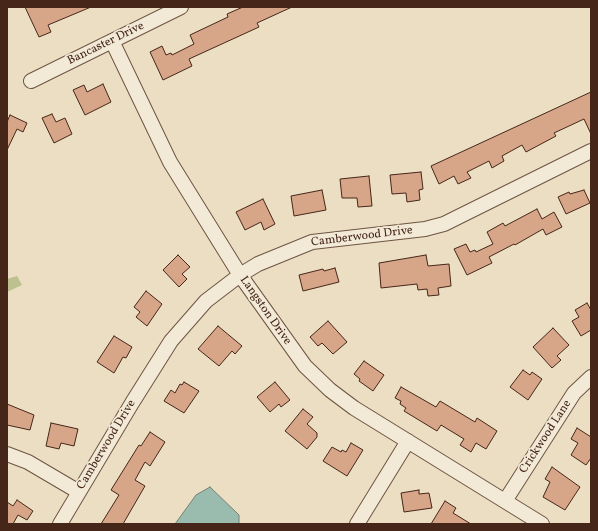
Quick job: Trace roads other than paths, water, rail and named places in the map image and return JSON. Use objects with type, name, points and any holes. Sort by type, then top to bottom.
[{"type":"street","name":"Bancaster Drive","points":[[31,82],[181,7]]},
{"type":"street","name":"Langston Drive","points":[[112,42],[170,162],[240,275],[298,357],[321,383],[354,408],[542,524]]},
{"type":"street","name":"Camberwood Drive","points":[[60,524],[171,341],[206,301],[240,275],[258,264],[312,242],[425,229],[444,224],[591,151]]},
{"type":"street","name":"Crickwood Lane","points":[[505,501],[574,394],[591,377]]},
{"type":"street","points":[[357,524],[408,441]]},
{"type":"street","points":[[7,454],[28,462],[79,492]]}]
